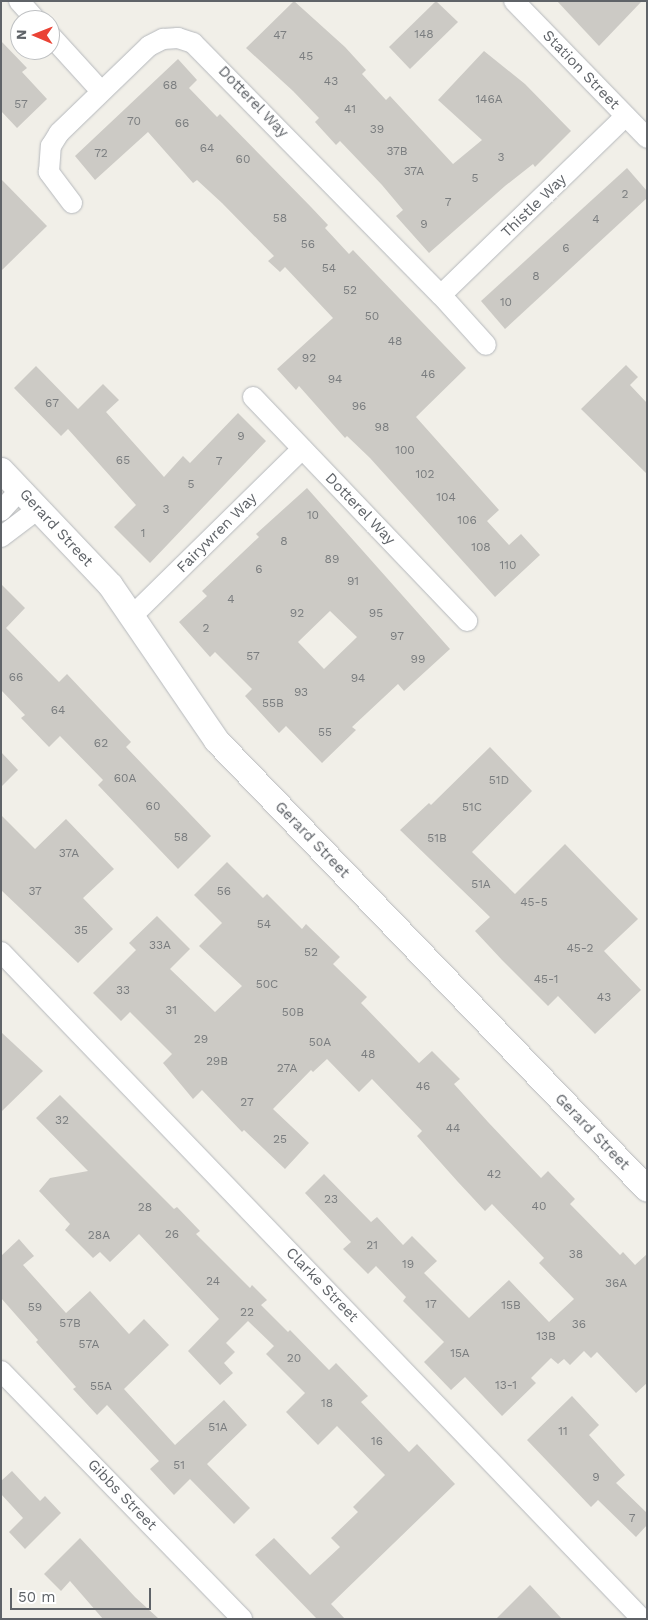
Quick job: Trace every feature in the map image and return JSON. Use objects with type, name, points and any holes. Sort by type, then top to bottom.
[{"type":"street","name":"Station Street","points":[[514,1],[647,138]]},
{"type":"street","name":"Dotterel Way","points":[[72,203],[49,172],[51,146],[58,133],[149,46],[163,39],[178,38],[192,43],[442,295],[486,345]]},
{"type":"street","points":[[60,46],[101,91]]},
{"type":"street","name":"Thistle Way","points":[[442,295],[626,116]]},
{"type":"street","name":"Dotterel Way","points":[[253,397],[467,621]]},
{"type":"street","name":"Fairywren Way","points":[[131,617],[302,449]]},
{"type":"street","name":"Gerard Street","points":[[1,470],[110,585],[216,740],[647,1189]]},
{"type":"street","points":[[1,511],[20,490]]},
{"type":"street","points":[[1,537],[38,509]]},
{"type":"street","name":"Clarke Street","points":[[1,952],[642,1619]]},
{"type":"street","name":"Gibbs Street","points":[[1,1371],[242,1619]]},
{"type":"building","points":[[294,1],[345,47],[366,70],[362,74],[386,100],[390,96],[453,164],[482,140],[438,100],[484,51],[525,84],[571,131],[535,167],[533,164],[505,186],[429,253],[396,216],[403,210],[382,185],[340,141],[336,145],[315,122],[319,118],[246,48]]},
{"type":"building","points":[[436,1],[458,22],[410,69],[389,47]]},
{"type":"building","points":[[557,1],[642,1],[599,46]]},
{"type":"building","points":[[1,41],[10,50],[10,60],[19,60],[27,68],[22,72],[47,99],[17,128],[1,111]]},
{"type":"building","points":[[178,59],[197,80],[189,88],[217,117],[220,114],[328,225],[325,228],[349,254],[353,250],[466,368],[416,417],[499,510],[487,521],[509,545],[521,534],[540,555],[495,597],[370,458],[347,436],[345,438],[299,386],[296,390],[277,369],[333,318],[285,267],[280,272],[268,261],[274,256],[197,180],[193,183],[148,132],[95,180],[75,156]]},
{"type":"building","points":[[627,168],[647,191],[647,198],[505,329],[481,301]]},
{"type":"building","points":[[1,179],[47,226],[1,271]]},
{"type":"building","points":[[626,365],[638,377],[630,385],[647,403],[647,474],[581,409]]},
{"type":"building","points":[[36,366],[78,409],[103,384],[119,400],[106,412],[164,477],[183,456],[190,463],[238,413],[266,441],[150,563],[114,527],[136,505],[68,429],[61,436],[14,388]]},
{"type":"building","points":[[307,488],[450,649],[404,691],[398,684],[352,727],[356,730],[322,763],[286,726],[279,733],[245,696],[252,689],[215,652],[210,657],[179,622],[207,596],[202,591],[259,537],[256,534]],"holes":[[[330,611],[357,637],[324,669],[298,642]]]},
{"type":"building","points":[[1,584],[25,608],[6,628],[59,682],[67,674],[131,742],[126,747],[211,836],[178,869],[98,785],[103,780],[60,736],[49,747],[21,718],[25,715],[1,690]]},
{"type":"building","points":[[490,747],[532,791],[472,852],[515,894],[565,844],[638,919],[604,951],[641,990],[595,1034],[558,996],[548,1006],[502,960],[475,931],[490,917],[400,830],[429,803],[431,805]]},
{"type":"building","points":[[1,752],[18,770],[1,787]]},
{"type":"building","points":[[1,815],[35,849],[66,819],[114,869],[83,898],[113,929],[78,963],[1,890]]},
{"type":"building","points":[[227,862],[263,898],[267,894],[302,929],[306,924],[340,957],[333,964],[367,997],[361,1003],[419,1063],[432,1051],[460,1079],[454,1084],[488,1122],[541,1178],[548,1171],[575,1199],[570,1204],[620,1255],[623,1252],[635,1265],[647,1254],[647,1383],[636,1393],[597,1352],[591,1358],[584,1351],[570,1365],[564,1359],[558,1364],[551,1358],[531,1378],[536,1383],[502,1416],[465,1377],[451,1390],[424,1362],[444,1342],[403,1301],[406,1297],[376,1266],[368,1274],[343,1249],[351,1242],[305,1193],[324,1174],[371,1222],[377,1217],[403,1245],[412,1236],[437,1261],[424,1273],[469,1318],[509,1280],[549,1322],[574,1299],[539,1263],[544,1258],[492,1204],[485,1211],[417,1136],[422,1131],[372,1079],[359,1092],[327,1059],[313,1072],[311,1070],[273,1109],[309,1143],[285,1169],[244,1130],[242,1132],[202,1090],[193,1099],[163,1063],[172,1054],[130,1012],[121,1021],[93,993],[136,950],[129,943],[157,916],[190,949],[170,969],[215,1012],[242,986],[199,946],[222,923],[194,895]]},
{"type":"building","points":[[1,1032],[43,1071],[1,1112]]},
{"type":"building","points":[[60,1095],[174,1209],[177,1207],[200,1231],[196,1234],[250,1288],[252,1285],[267,1300],[261,1305],[288,1332],[290,1330],[329,1370],[336,1363],[368,1396],[361,1402],[409,1452],[417,1444],[455,1484],[331,1604],[345,1619],[317,1619],[255,1555],[274,1538],[310,1575],[340,1547],[331,1538],[358,1512],[353,1507],[385,1475],[337,1426],[318,1445],[286,1412],[305,1393],[266,1354],[274,1346],[248,1321],[226,1343],[235,1352],[224,1363],[233,1373],[220,1385],[188,1351],[219,1319],[139,1234],[110,1262],[100,1252],[93,1258],[65,1230],[70,1224],[39,1191],[50,1178],[88,1171],[36,1118]]},
{"type":"building","points":[[19,1239],[34,1256],[23,1265],[66,1313],[90,1291],[129,1334],[144,1319],[169,1345],[124,1389],[175,1445],[224,1400],[247,1425],[207,1464],[250,1508],[234,1524],[190,1479],[174,1495],[150,1469],[159,1461],[107,1405],[97,1415],[73,1389],[76,1387],[36,1342],[38,1340],[1,1298],[1,1256]]},
{"type":"building","points":[[572,1396],[599,1425],[589,1435],[625,1475],[616,1483],[647,1513],[647,1525],[636,1537],[598,1500],[591,1507],[527,1440]]},
{"type":"building","points":[[12,1471],[40,1501],[45,1496],[61,1513],[25,1549],[9,1532],[23,1518],[1,1494],[1,1481]]},
{"type":"building","points":[[80,1538],[135,1597],[159,1619],[103,1619],[70,1581],[61,1591],[44,1574]]},
{"type":"building","points":[[530,1585],[562,1619],[496,1619]]}]
